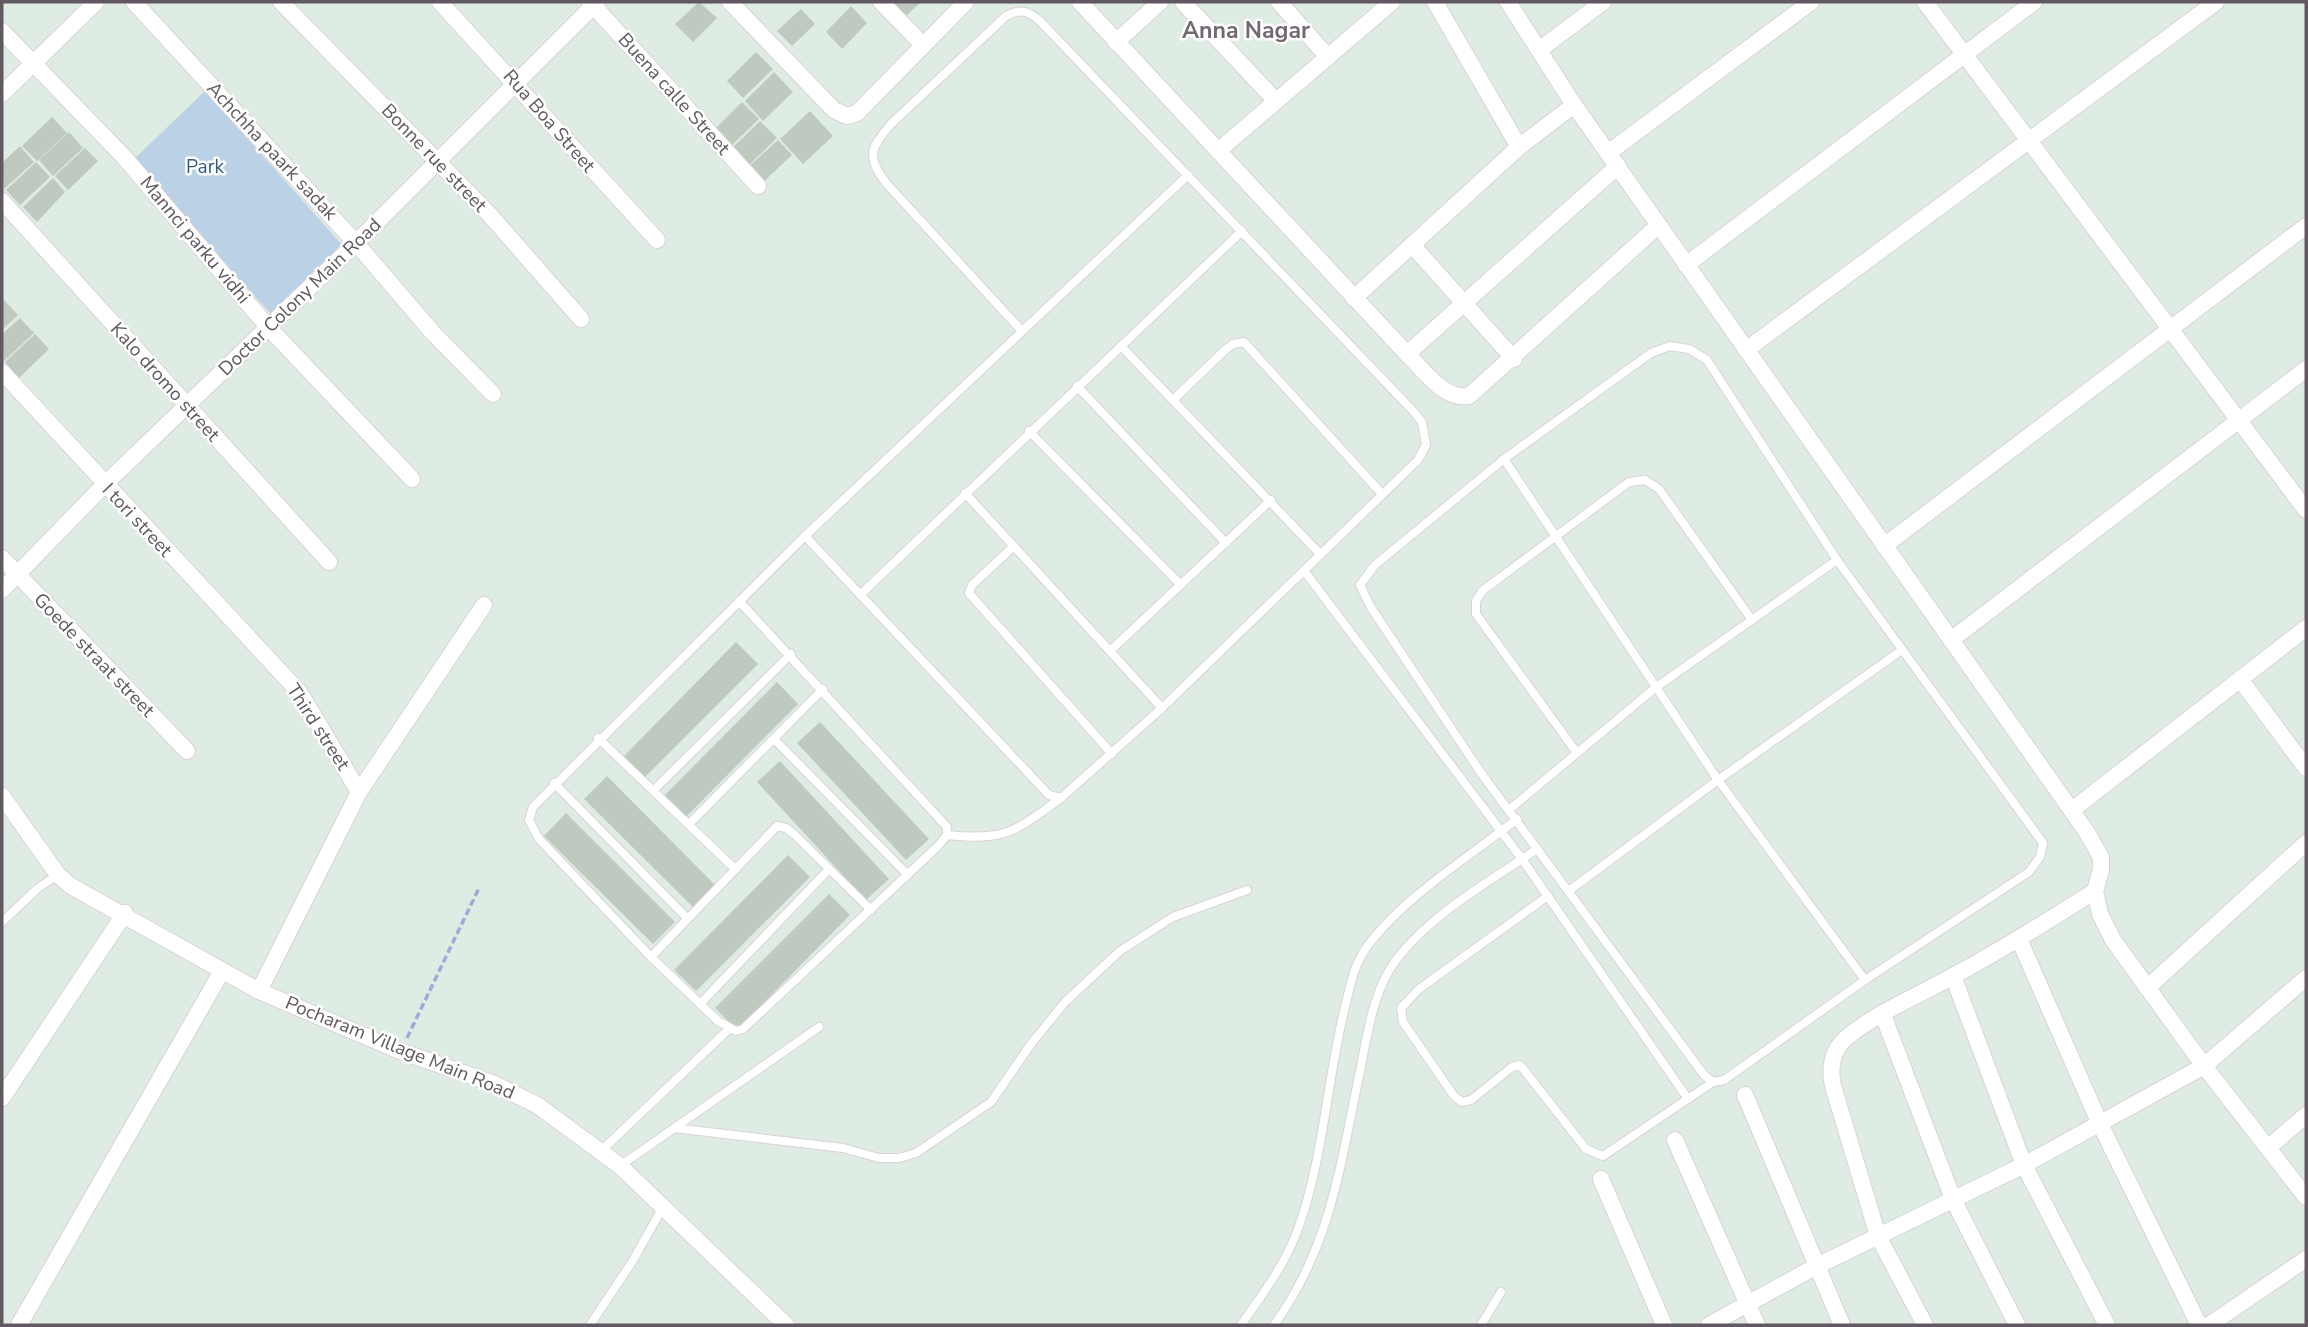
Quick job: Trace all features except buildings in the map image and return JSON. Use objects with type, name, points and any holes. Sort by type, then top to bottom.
[{"type":"street","points":[[2,94],[96,2]]},
{"type":"street","name":"Achchha paark sadak","points":[[134,2],[356,243],[433,333],[493,394]]},
{"type":"street","name":"Bonne rue street","points":[[281,2],[489,214],[581,319]]},
{"type":"street","name":"Rua Boa Street","points":[[440,2],[515,81],[582,160],[657,240]]},
{"type":"street","points":[[730,2],[841,114],[857,113],[922,44],[967,2]]},
{"type":"street","points":[[881,2],[922,44]]},
{"type":"street","points":[[1080,2],[1354,298],[1444,391],[1469,396],[1514,359],[1658,225]]},
{"type":"street","points":[[1116,42],[1160,2]]},
{"type":"street","points":[[1183,2],[1276,101]]},
{"type":"street","points":[[1279,2],[1328,57]]},
{"type":"street","points":[[1218,151],[1392,2]]},
{"type":"street","points":[[1435,2],[1520,147]]},
{"type":"street","points":[[1508,2],[1574,105],[2071,810],[2101,857],[2101,870],[2095,891],[2100,914],[2113,940],[2204,1066],[2306,1197]]},
{"type":"street","points":[[1539,50],[1603,2]]},
{"type":"street","points":[[1407,354],[1613,160],[1811,2]]},
{"type":"street","points":[[1925,2],[2306,510]]},
{"type":"street","points":[[1686,265],[2034,2]]},
{"type":"street","points":[[1746,349],[2216,2]]},
{"type":"street","name":"Doctor Colony Main Road","points":[[2,590],[104,485],[438,162],[593,3]]},
{"type":"street","name":"Buena calle Street","points":[[593,3],[758,186]]},
{"type":"street","name":"Mannci parku vidhi","points":[[2,32],[124,157],[268,327],[412,480]]},
{"type":"street","points":[[1354,298],[1520,147],[1574,105]]},
{"type":"street","name":"Kalo dromo street","points":[[2,201],[329,562]]},
{"type":"street","points":[[1884,546],[2306,226]]},
{"type":"street","points":[[1412,245],[1514,359]]},
{"type":"street","points":[[1951,640],[2306,369]]},
{"type":"street","name":"I tori street","points":[[2,372],[104,485],[274,665]]},
{"type":"street","name":"Goede straat street","points":[[2,558],[187,751]]},
{"type":"street","points":[[259,990],[359,792],[484,605]]},
{"type":"street","points":[[2071,810],[2306,628]]},
{"type":"street","name":"Third street","points":[[274,665],[300,693],[359,792]]},
{"type":"street","points":[[2240,679],[2306,768]]},
{"type":"street","name":"Pocharam Village Main Road","points":[[2,796],[58,875],[71,886],[125,913],[259,990],[400,1051],[492,1083],[537,1105],[620,1166],[786,1325]]},
{"type":"street","points":[[2147,988],[2306,843]]},
{"type":"street","points":[[1924,1325],[1878,1236],[1829,1069],[1845,1039],[2019,939],[2095,891]]},
{"type":"street","points":[[2,1098],[125,913]]},
{"type":"street","points":[[2019,939],[2100,1124],[2199,1325]]},
{"type":"street","points":[[19,1325],[222,971]]},
{"type":"street","points":[[1954,976],[2024,1165],[2107,1325]]},
{"type":"street","points":[[1709,1325],[1815,1267],[2024,1165],[2204,1066],[2306,978]]},
{"type":"street","points":[[1883,1015],[1953,1199],[2017,1325]]},
{"type":"street","points":[[1745,1095],[1815,1267],[1842,1325]]},
{"type":"street","points":[[2269,1147],[2306,1115]]},
{"type":"street","points":[[1675,1139],[1757,1325]]},
{"type":"street","points":[[1601,1179],[1664,1325]]},
{"type":"street","points":[[2209,1325],[2229,1320],[2306,1259]]},
{"type":"lane","points":[[1020,330],[887,183],[873,165],[872,158],[876,142],[891,124],[1006,16],[1016,11],[1024,11],[1039,20],[1242,230],[1422,422],[1426,434],[1423,452],[1305,572],[1162,708],[1061,798],[1018,829],[1005,835],[989,838],[947,835],[908,875],[743,1029],[729,1029],[651,957],[533,829],[529,820],[533,807],[598,738],[805,536],[1020,330],[1188,175]]},
{"type":"lane","points":[[860,595],[1242,230]]},
{"type":"lane","points":[[1173,400],[1224,350],[1233,344],[1244,342],[1382,494]]},
{"type":"lane","points":[[1121,346],[1272,500],[1320,554]]},
{"type":"lane","points":[[1548,896],[1419,989],[1401,1007],[1403,1022],[1454,1096],[1462,1102],[1471,1100],[1512,1067],[1520,1065],[1586,1149],[1603,1156],[1713,1082],[1724,1080],[1865,980],[2029,872],[2043,850],[2038,833],[1837,560],[1707,360],[1689,349],[1670,346],[1651,353],[1504,458],[1375,565],[1360,585],[1370,606],[1481,773],[1510,808],[1537,849],[1570,890],[1704,1075],[1713,1082]]},
{"type":"lane","points":[[1077,386],[1226,543]]},
{"type":"lane","points":[[1029,431],[1181,585]]},
{"type":"lane","points":[[1504,458],[1718,780],[1865,980]]},
{"type":"lane","points":[[1577,753],[1476,614],[1475,608],[1482,592],[1629,482],[1645,480],[1659,489],[1752,620]]},
{"type":"lane","points":[[965,493],[1162,708]]},
{"type":"lane","points":[[1111,650],[1272,500]]},
{"type":"lane","points":[[805,536],[1049,794],[1061,798]]},
{"type":"lane","points":[[1014,546],[972,584],[970,593],[1112,754]]},
{"type":"lane","points":[[1510,808],[1655,688],[1837,560]]},
{"type":"lane","points":[[1305,572],[1522,859],[1688,1099]]},
{"type":"lane","points":[[739,601],[792,654],[943,818],[947,835]]},
{"type":"lane","points":[[1570,890],[1718,780],[1902,650]]},
{"type":"lane","points":[[654,790],[792,654]]},
{"type":"lane","points":[[689,824],[823,689]]},
{"type":"lane","points":[[598,738],[734,868]]},
{"type":"lane","points":[[774,738],[908,875]]},
{"type":"lane","points":[[554,783],[687,918]]},
{"type":"lane","points":[[1241,1325],[1280,1268],[1298,1229],[1311,1179],[1338,1036],[1353,976],[1363,953],[1401,911],[1517,820]]},
{"type":"lane","points":[[651,957],[772,829],[782,826],[871,910]]},
{"type":"lane","points":[[1274,1325],[1312,1264],[1334,1202],[1373,1010],[1395,962],[1427,928],[1464,898],[1537,849]]},
{"type":"lane","points":[[700,1004],[829,869]]},
{"type":"lane","points":[[2,922],[38,888],[58,875]]},
{"type":"lane","points":[[674,1128],[843,1148],[878,1158],[899,1158],[916,1153],[991,1102],[1031,1044],[1065,1002],[1120,951],[1173,917],[1247,890]]},
{"type":"lane","points":[[620,1166],[818,1027]]},
{"type":"lane","points":[[601,1151],[729,1029]]},
{"type":"lane","points":[[590,1325],[626,1272],[663,1207]]},
{"type":"lane","points":[[1481,1325],[1501,1292]]},
{"type":"path","points":[[400,1051],[479,888]]},
{"type":"green space","name":"Park","points":[[205,91],[343,246],[271,314],[132,161]]},
{"type":"district","name":"Anna Nagar","points":[[1246,30]]}]
